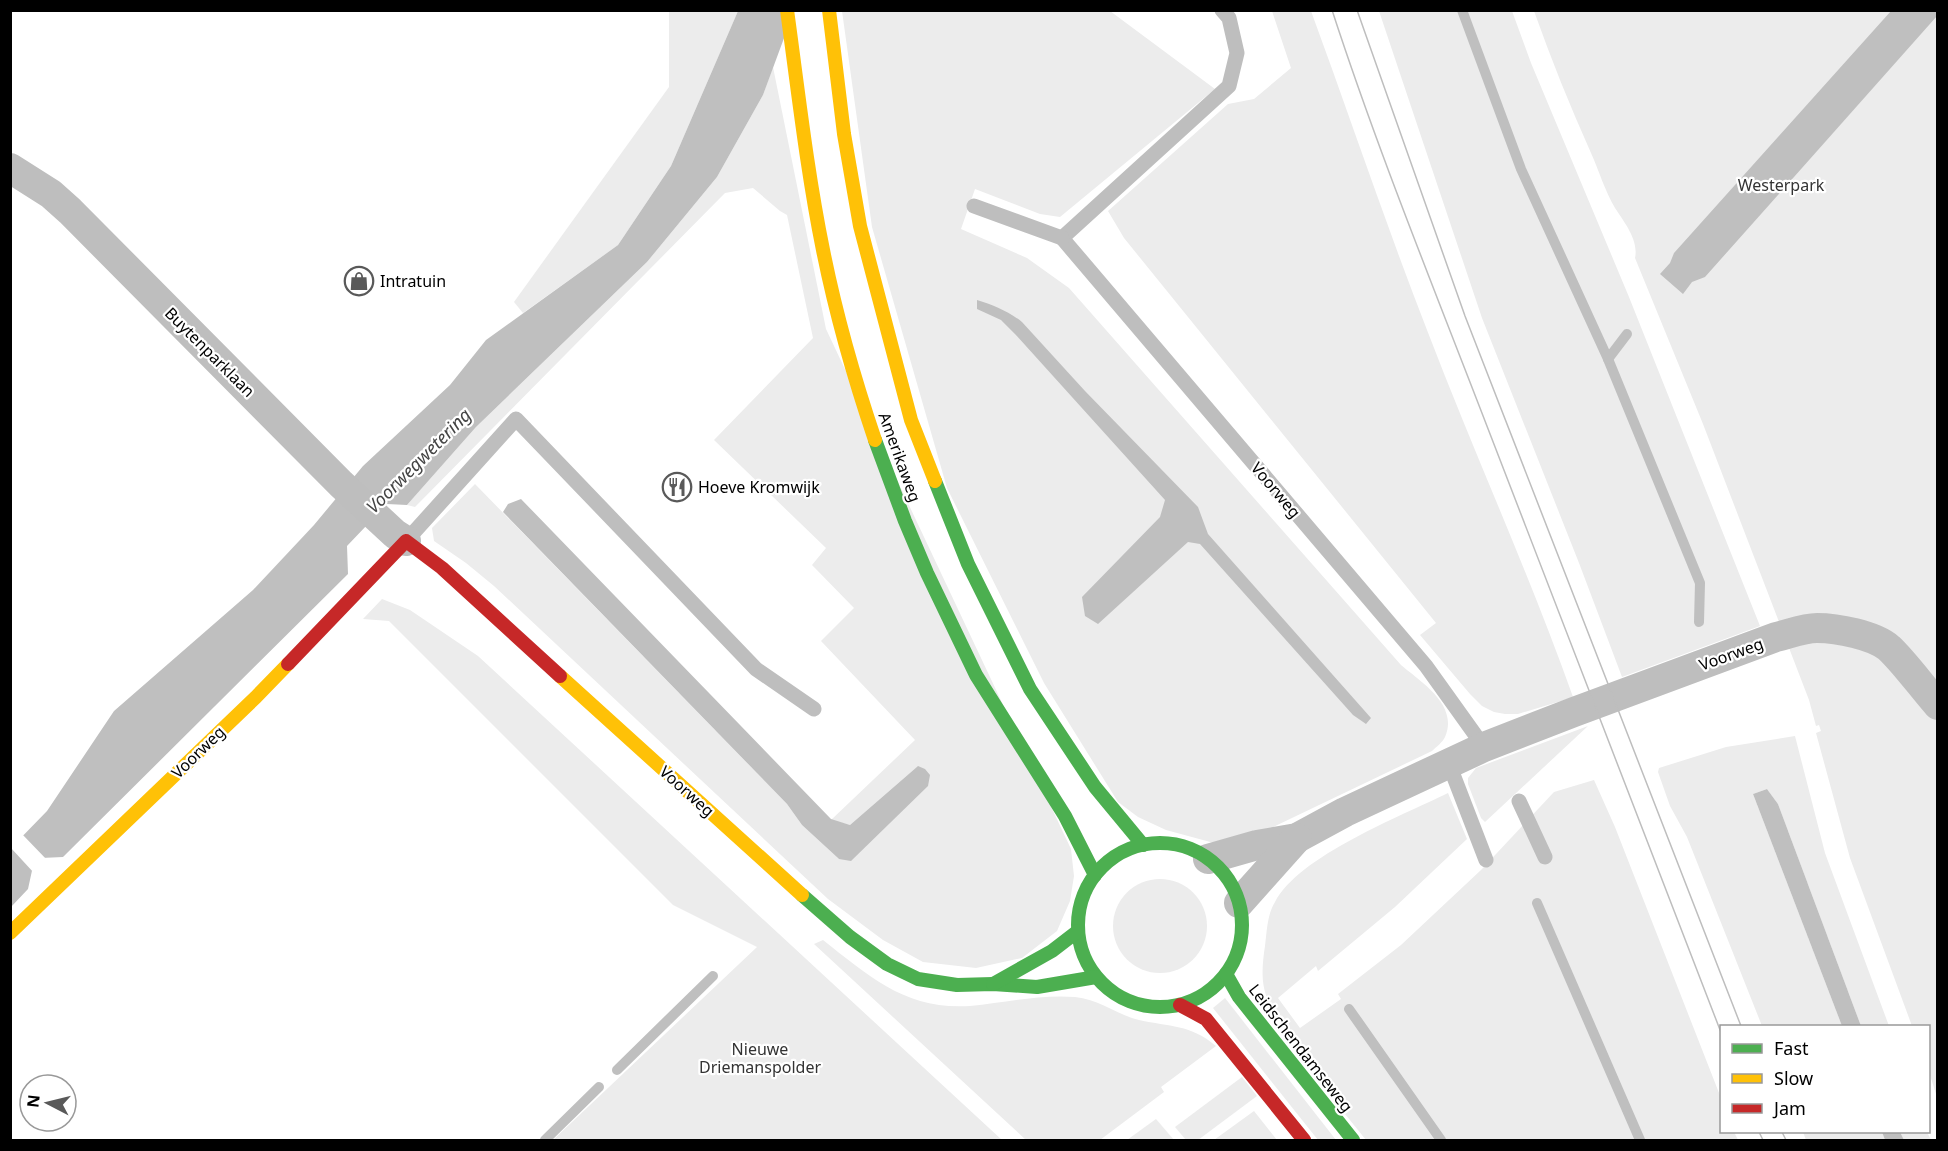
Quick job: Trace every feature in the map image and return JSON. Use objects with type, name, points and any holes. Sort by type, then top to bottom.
[{"type":"main road","name":"Amerikaweg","points":[[788,10],[807,160],[824,252],[847,347],[880,457],[926,569],[977,677],[1080,842],[1095,875]]},
{"type":"main road","name":"Amerikaweg","points":[[829,10],[844,134],[860,226],[911,420],[968,564],[1030,689],[1095,787],[1143,845]]},
{"type":"main road","name":"Voorweg","points":[[10,933],[247,705],[400,538],[442,568],[850,937],[886,964],[918,980],[957,985],[993,984],[1036,987],[1096,977]]},
{"type":"main road","points":[[1160,843],[1177,845],[1193,850],[1208,859],[1222,871],[1232,886],[1239,903],[1242,921],[1241,940],[1236,957],[1226,974],[1214,988],[1197,999],[1180,1005],[1160,1008],[1140,1005],[1115,995],[1096,977],[1083,955],[1078,931],[1081,902],[1095,875],[1116,856],[1143,845],[1160,843]]},
{"type":"main road","name":"Voorweg","points":[[993,984],[1052,951],[1078,931]]},
{"type":"main road","name":"Leidschendamseweg","points":[[1226,974],[1239,997],[1353,1140]]},
{"type":"main road","points":[[1180,1005],[1206,1019],[1304,1140]]},
{"type":"street","name":"Buytenparklaan","points":[[10,168],[51,194],[70,211],[341,484],[400,538]]},
{"type":"street","name":"Voorweg","points":[[1208,859],[1257,845],[1297,838],[1345,812],[1484,747],[1776,637],[1816,628],[1864,636],[1887,647],[1938,705]]},
{"type":"street","name":"Voorweg","points":[[1239,903],[1297,838]]},
{"type":"lane","points":[[1062,238],[1229,86],[1237,53],[1229,18],[1222,10]]},
{"type":"lane","name":"Voorweg","points":[[974,206],[1062,238],[1426,666],[1484,747]]},
{"type":"lane","name":"Voorweg","points":[[400,538],[516,419],[756,669],[814,709]]},
{"type":"lane","points":[[1449,764],[1486,860]]},
{"type":"lane","points":[[1519,801],[1545,857]]},
{"type":"green space","points":[[669,11],[738,11],[671,166],[618,245],[523,313],[514,302],[669,87]]},
{"type":"green space","points":[[842,11],[1110,11],[1215,89],[1060,217],[1040,214],[975,189],[961,229],[1027,258],[1069,288],[1401,665],[1436,695],[1447,715],[1448,725],[1444,739],[1432,751],[1244,841],[1214,843],[1166,830],[1138,817],[1118,802],[1044,683],[947,488],[872,227]]},
{"type":"green space","points":[[1272,11],[1311,11],[1412,290],[1538,605],[1573,697],[1571,698],[1518,714],[1505,714],[1482,706],[1470,694],[1420,635],[1436,623],[1124,238],[1108,211],[1228,104],[1254,99],[1291,68]]},
{"type":"green space","points":[[1379,11],[1512,11],[1531,63],[1629,297],[1760,626],[1622,677],[1482,318]]},
{"type":"green space","name":"Westerpark","points":[[1534,11],[1937,11],[1937,1097],[1930,1075],[1930,1025],[1912,1025],[1850,858],[1816,733],[1821,731],[1819,725],[1816,726],[1809,700],[1703,424],[1635,258],[1633,238],[1605,188]]},
{"type":"green space","points":[[773,67],[826,329],[1071,849],[1074,876],[1070,901],[1057,931],[1022,958],[976,968],[923,962],[883,940],[828,899],[494,586],[434,541],[432,528],[475,484],[787,804],[802,825],[839,859],[918,766],[850,825],[831,820],[915,740],[821,641],[854,608],[812,565],[826,548],[714,440],[813,338],[787,215],[753,188],[725,193],[415,507],[407,505],[476,427],[647,262],[717,177],[763,95]]},
{"type":"green space","name":"Nieuwe Driemanspolder","points":[[382,599],[410,610],[478,656],[1002,1140],[553,1140],[757,947],[673,905],[389,621],[363,619]]},
{"type":"green space","points":[[1588,726],[1485,822],[1481,818],[1468,784],[1468,778],[1476,768]]},
{"type":"green space","points":[[1795,736],[1825,853],[1889,1025],[1861,1025],[1778,804],[1767,789],[1753,794],[1842,1025],[1762,1025],[1687,837],[1670,806],[1658,772],[1659,768],[1726,747]]},
{"type":"green space","points":[[1594,780],[1615,827],[1720,1095],[1720,1133],[1734,1133],[1738,1140],[1366,1140],[1341,1109],[1348,1104],[1270,1004],[1267,997],[1263,983],[1263,961],[1272,907],[1287,885],[1328,853],[1379,825],[1448,793],[1467,839],[1395,907],[1318,971],[1316,966],[1278,998],[1300,1028],[1341,999],[1338,994],[1401,945],[1481,870],[1554,792]]},
{"type":"green space","points":[[1160,879],[1178,883],[1193,893],[1203,908],[1207,926],[1203,944],[1193,959],[1178,969],[1160,973],[1142,969],[1127,959],[1117,944],[1113,926],[1117,908],[1127,893],[1142,883]]},
{"type":"green space","points":[[823,940],[873,978],[908,997],[927,1003],[970,1006],[1062,996],[1084,998],[1131,1018],[1188,1030],[1216,1046],[1161,1087],[1164,1092],[1100,1140],[1026,1140],[814,944]]},
{"type":"green space","points":[[1225,998],[1336,1140],[1318,1140],[1213,1008]]},
{"type":"green space","points":[[1242,1077],[1257,1096],[1198,1140],[1186,1140],[1175,1127]]},
{"type":"green space","points":[[1254,1111],[1277,1140],[1214,1140]]},
{"type":"green space","points":[[1156,1119],[1174,1140],[1127,1140]]},
{"type":"green space","points":[[1803,1133],[1882,1133],[1885,1140],[1806,1140]]},
{"type":"green space","points":[[1900,1133],[1928,1133],[1931,1140],[1904,1140]]},
{"type":"water","name":"Voorwegwetering","points":[[738,11],[794,11],[763,95],[717,177],[647,262],[476,427],[407,505],[387,504],[347,546],[348,574],[63,857],[41,858],[33,866],[28,889],[11,907],[11,848],[47,811],[114,711],[253,590],[314,525],[363,466],[450,385],[486,340],[618,245],[671,166]]},
{"type":"water","points":[[1891,11],[1937,11],[1937,16],[1705,277],[1692,282],[1683,294],[1660,274],[1670,263],[1674,253]]},
{"type":"water","points":[[977,300],[1000,309],[1022,322],[1085,391],[1198,507],[1208,534],[1371,718],[1366,724],[1353,715],[1200,544],[1188,542],[1098,624],[1085,616],[1082,597],[1160,517],[1165,500],[1015,334],[1001,320],[977,309]]},
{"type":"water","points":[[521,499],[831,819],[850,825],[918,766],[930,775],[928,786],[851,861],[839,859],[802,825],[787,804],[503,512],[508,504]]},
{"type":"water","points":[[1767,789],[1778,804],[1861,1025],[1842,1025],[1753,794]]},
{"type":"water","points":[[1882,1133],[1900,1133],[1904,1140],[1885,1140]]},
{"type":"pier","points":[[22,834],[48,861],[43,861],[35,867],[34,873],[11,848],[11,844]]},
{"type":"waterway","points":[[1462,10],[1521,169],[1608,359],[1700,583],[1699,622]]},
{"type":"waterway","points":[[1608,359],[1627,334]]},
{"type":"waterway","points":[[1537,903],[1640,1140]]},
{"type":"waterway","points":[[617,1070],[713,976]]},
{"type":"waterway","points":[[1349,1009],[1441,1140]]},
{"type":"waterway","points":[[545,1140],[599,1087]]},
{"type":"tram line","points":[[1332,10],[1403,210],[1720,1030]]},
{"type":"tram line","points":[[1357,10],[1465,316],[1741,1025]]},
{"type":"tram line","points":[[1760,1133],[1763,1140]]},
{"type":"tram line","points":[[1782,1133],[1786,1140]]},
{"type":"traffic: fast","points":[[875,440],[927,573],[976,675],[1065,816],[1095,875]]},
{"type":"traffic: fast","points":[[935,481],[968,564],[1030,689],[1095,787],[1143,845]]},
{"type":"traffic: fast","points":[[1160,843],[1191,849],[1218,867],[1236,894],[1242,925],[1236,956],[1218,983],[1191,1001],[1160,1007],[1129,1001],[1102,983],[1084,956],[1078,925],[1084,894],[1102,867],[1129,849],[1160,843]]},
{"type":"traffic: fast","points":[[802,895],[850,937],[887,964],[918,979],[957,985],[993,984],[1037,987],[1096,977]]},
{"type":"traffic: fast","points":[[993,984],[1052,951],[1078,931]]},
{"type":"traffic: fast","points":[[1226,974],[1239,997],[1353,1140]]},
{"type":"traffic: slow","points":[[787,10],[807,160],[823,250],[846,346],[875,440]]},
{"type":"traffic: slow","points":[[829,10],[844,134],[860,226],[911,420],[935,481]]},
{"type":"traffic: slow","points":[[10,933],[288,664]]},
{"type":"traffic: slow","points":[[560,676],[802,895]]},
{"type":"traffic: jam","points":[[288,664],[406,541],[442,568],[560,676]]},
{"type":"traffic: jam","points":[[1180,1005],[1206,1019],[1304,1140]]},
{"type":"place","name":"Intratuin","points":[[359,281]]},
{"type":"place","name":"Hoeve Kromwijk","points":[[677,487]]}]
